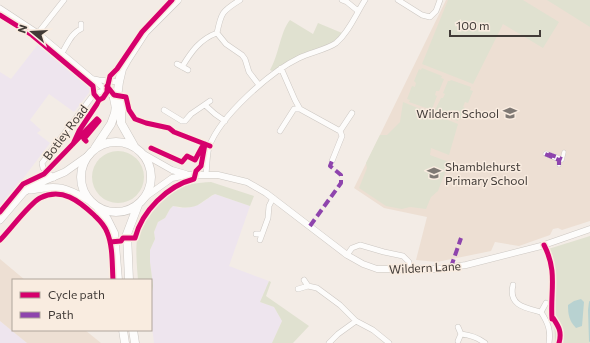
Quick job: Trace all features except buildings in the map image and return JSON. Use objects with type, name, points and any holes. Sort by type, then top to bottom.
[{"type":"main road","points":[[118,279],[114,232],[107,218],[87,196],[81,179],[82,171],[91,153],[111,124],[115,113],[119,82],[127,60],[145,32],[176,0]]},
{"type":"main road","points":[[119,82],[121,98],[121,124],[134,146],[148,161],[152,180],[149,190],[138,205],[127,234],[129,279]]},
{"type":"main road","points":[[91,153],[103,144],[113,142],[124,142],[134,146]]},
{"type":"main road","name":"Botley Road","points":[[0,220],[10,206],[26,190],[69,170],[91,153]]},
{"type":"main road","points":[[26,190],[55,187],[70,190],[107,211],[118,212],[128,210],[138,205]]},
{"type":"main road","points":[[123,331],[125,343]]},
{"type":"main road","points":[[133,331],[135,343]]},
{"type":"street","points":[[38,33],[64,0]]},
{"type":"street","points":[[240,0],[224,11],[220,17],[217,33],[226,44],[242,55],[245,59],[249,72],[259,85]]},
{"type":"street","points":[[342,0],[358,11]]},
{"type":"street","points":[[206,174],[210,146],[225,120],[259,85],[281,68],[300,58],[336,43],[346,32],[365,0]]},
{"type":"street","points":[[398,0],[422,15],[430,17],[436,11],[440,0]]},
{"type":"street","points":[[1,11],[38,33],[112,96],[115,113]]},
{"type":"street","points":[[62,53],[72,36],[78,30],[83,28]]},
{"type":"street","points":[[188,70],[180,66],[192,50],[203,40],[217,33]]},
{"type":"street","points":[[281,68],[300,109]]},
{"type":"street","points":[[91,78],[119,82]]},
{"type":"street","name":"Botley Road","points":[[54,178],[43,168],[42,163],[94,94],[105,90]]},
{"type":"street","points":[[164,110],[184,121],[191,114],[210,101]]},
{"type":"street","points":[[205,105],[225,120]]},
{"type":"street","points":[[280,131],[294,109],[300,109],[340,130],[342,136],[332,161]]},
{"type":"street","points":[[340,130],[352,113]]},
{"type":"street","points":[[561,160],[564,152]]},
{"type":"street","name":"Wildern Lane","points":[[142,153],[172,170],[186,174],[226,176],[247,182],[273,198],[347,255],[363,264],[377,269],[439,269],[466,265],[541,246],[590,229]]},
{"type":"street","name":"Wildern Lane","points":[[144,198],[172,178],[186,174]]},
{"type":"street","points":[[260,240],[268,218],[269,206],[273,198]]},
{"type":"street","points":[[256,234],[262,234]]},
{"type":"street","points":[[347,255],[352,248],[360,245],[403,256],[409,262],[410,269]]},
{"type":"street","points":[[304,280],[308,286]]},
{"type":"street","points":[[513,285],[512,295],[516,302],[527,309],[541,312],[551,333],[549,343]]},
{"type":"street","points":[[298,289],[308,286],[317,288],[340,304],[356,321],[372,330],[389,343]]},
{"type":"street","points":[[541,312],[546,303]]},
{"type":"street","points":[[329,343],[338,334],[356,321]]},
{"type":"street","points":[[458,327],[461,334],[458,341]]},
{"type":"street","points":[[461,334],[469,335],[485,343]]},
{"type":"shaded area","name":"Wildern School","points":[[446,0],[590,0],[590,221],[562,230],[558,228],[553,229],[550,235],[519,246],[495,242],[491,251],[437,262],[416,260],[427,217],[384,208],[354,188]]},
{"type":"shaded area","points":[[39,43],[92,89],[74,112],[49,94],[30,120],[41,130],[37,133],[50,143],[0,209],[0,72],[11,79]]},
{"type":"shaded area","points":[[215,194],[250,206],[229,266],[269,281],[260,302],[274,307],[282,321],[272,343],[154,343],[152,328],[153,286],[150,250],[155,239],[154,232],[158,222],[165,218],[173,206],[180,208],[192,207],[200,204]]},
{"type":"shaded area","points":[[0,259],[24,279],[12,279],[12,331],[0,321]]},
{"type":"shaded area","points":[[0,321],[27,343],[0,343]]},
{"type":"shaded area","points":[[12,331],[86,331],[101,343],[27,343]]},
{"type":"green space","points":[[448,0],[523,0],[559,22],[543,48],[503,24],[473,84],[422,64]]},
{"type":"green space","points":[[547,0],[590,0],[590,27]]},
{"type":"green space","points":[[290,20],[313,34],[318,23],[342,33],[332,43],[297,57],[272,71],[270,70],[276,58],[284,31]]},
{"type":"green space","points":[[422,68],[442,76],[441,78],[444,79],[439,91],[436,91],[435,95],[437,96],[432,109],[409,102],[410,100],[407,99],[412,86],[415,87],[416,83],[414,81],[419,69],[421,70]]},
{"type":"green space","points":[[451,80],[471,87],[470,90],[473,91],[468,103],[465,102],[463,107],[465,108],[460,120],[458,119],[458,121],[438,113],[438,111],[435,110],[441,98],[443,98],[445,94],[443,93],[448,81]]},
{"type":"green space","points":[[403,102],[458,124],[449,155],[431,148],[430,155],[449,162],[438,191],[431,197],[426,209],[410,207],[402,209],[386,206],[359,188],[367,168],[366,163],[380,135],[387,135],[400,122]]},
{"type":"green space","points":[[113,151],[123,151],[133,155],[140,162],[144,172],[144,182],[140,192],[133,199],[123,203],[113,203],[103,199],[96,192],[92,182],[92,172],[96,162],[103,155]]},
{"type":"green space","points":[[211,182],[254,196],[250,206],[215,194],[195,206],[184,208],[173,206],[165,218],[158,222],[154,232],[155,239],[150,250],[153,286],[152,292],[152,279],[138,279],[136,246],[140,228],[165,197],[178,188]]},
{"type":"green space","points":[[590,236],[590,343],[555,343],[553,284],[545,250]]},
{"type":"green space","points":[[269,281],[271,282],[266,296],[309,326],[293,343],[272,343],[282,321],[274,307],[260,302]]},
{"type":"water","points":[[581,299],[584,302],[582,326],[576,328],[569,317],[568,305]]},
{"type":"waterway","points":[[589,310],[590,302]]},
{"type":"waterway","points":[[589,310],[590,341]]},
{"type":"marked path","points":[[559,165],[559,160],[545,154],[546,153],[562,159]]},
{"type":"marked path","points":[[310,226],[341,183],[341,175],[330,166],[332,161]]},
{"type":"marked path","points":[[451,267],[461,238]]},
{"type":"cycle path","points":[[99,100],[103,98],[107,92],[110,76],[117,69],[142,32],[172,0]]},
{"type":"cycle path","points":[[0,15],[32,35],[93,86],[94,94],[99,100],[79,131],[73,144]]},
{"type":"cycle path","points":[[107,86],[114,95],[126,97],[129,110],[135,119],[169,128],[174,132],[210,146]]},
{"type":"cycle path","points":[[0,212],[23,184],[44,174],[97,119],[99,121],[84,139],[86,141]]},
{"type":"cycle path","points":[[110,242],[121,241],[123,238],[135,238],[143,218],[157,201],[174,187],[194,179],[196,171],[201,166],[205,144]]},
{"type":"cycle path","points":[[151,148],[182,162],[187,156],[195,160],[202,147]]},
{"type":"cycle path","points":[[0,240],[25,211],[40,198],[56,194],[70,197],[88,210],[106,229],[111,249],[113,279]]},
{"type":"cycle path","points":[[544,245],[551,264],[552,319],[553,318],[557,324],[559,330],[559,343]]},
{"type":"place","name":"Wildern School","points":[[510,113]]},
{"type":"place","name":"Shamblehurst Primary School","points":[[434,173]]}]
